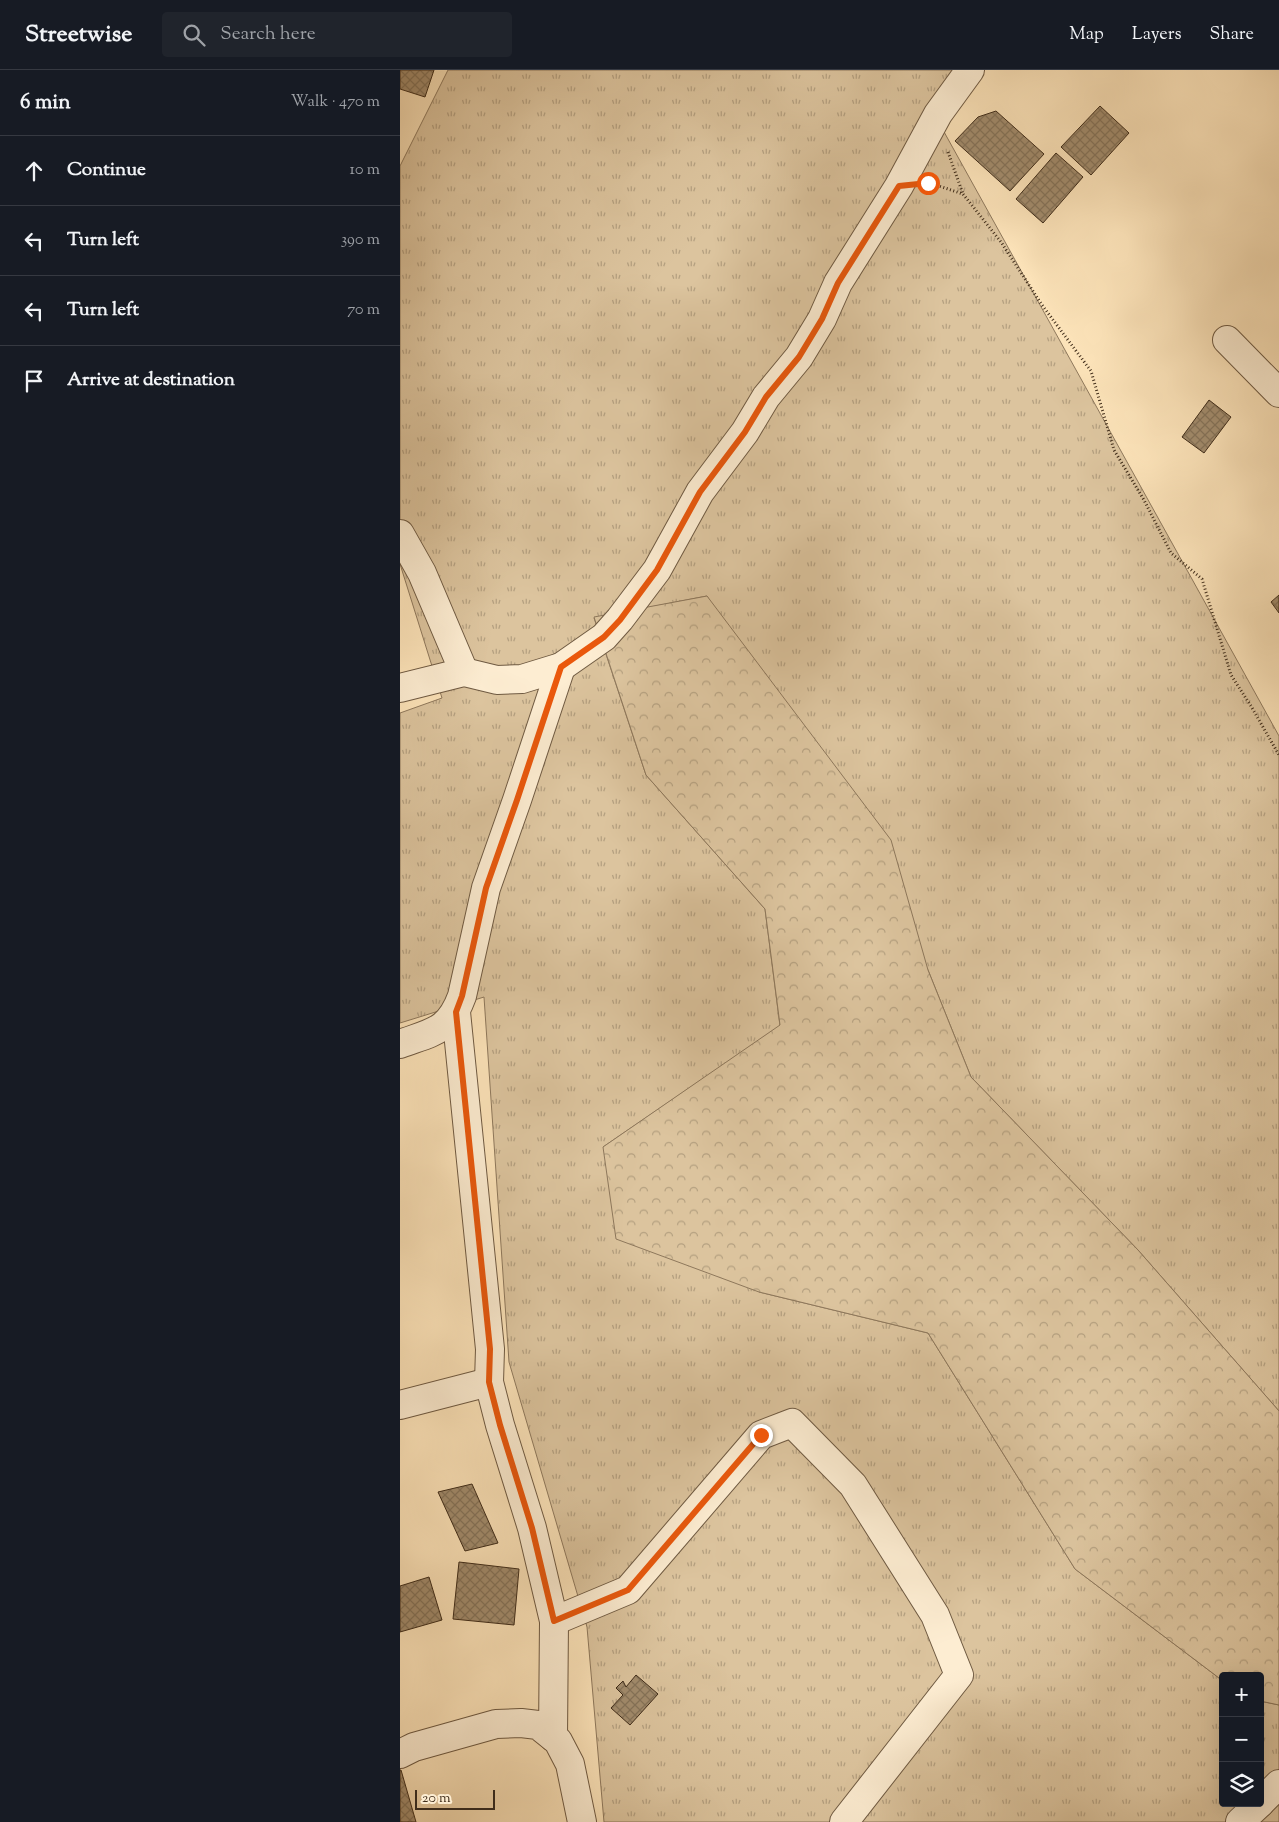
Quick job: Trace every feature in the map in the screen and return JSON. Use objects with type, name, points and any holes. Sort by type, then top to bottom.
[{"type":"street","points":[[400,688],[464,672],[497,680],[522,679],[561,667],[604,637],[620,620],[657,570],[700,492],[745,432],[766,397],[799,357],[822,319],[838,283],[899,186],[938,114],[970,70]]},
{"type":"street","points":[[1227,340],[1279,393]]},
{"type":"street","points":[[400,534],[422,573],[464,672]]},
{"type":"street","points":[[400,1044],[442,1028],[456,1012],[462,996],[486,888],[561,667]]},
{"type":"street","points":[[456,1012],[490,1349],[489,1382],[500,1425],[532,1528],[554,1621],[553,1737]]},
{"type":"street","points":[[400,1405],[489,1382]]},
{"type":"street","points":[[554,1621],[628,1590],[761,1435],[792,1423],[854,1485],[935,1615],[959,1675],[844,1822]]},
{"type":"street","points":[[400,1754],[414,1746],[496,1724],[521,1723],[538,1725],[558,1740],[570,1764],[582,1822]]},
{"type":"street","points":[[1264,1799],[1279,1784]]},
{"type":"street","points":[[1240,1822],[1256,1807]]},
{"type":"path","points":[[899,186],[928,183],[963,194],[1001,242],[1042,305],[1091,370],[1114,450],[1144,500],[1171,553],[1202,579],[1230,675],[1251,706],[1279,755]]},
{"type":"green space","points":[[448,70],[960,70],[933,112],[1279,736],[1279,1411],[1138,1250],[971,1077],[928,970],[707,596],[594,618],[646,775],[765,909],[780,1026],[603,1147],[759,1292],[928,1333],[1075,1569],[1219,1678],[1219,1807],[1264,1807],[1264,1702],[1279,1705],[1279,1822],[604,1822],[587,1627],[509,1362],[484,997],[400,1023],[400,713],[442,698],[400,564],[400,166]]},
{"type":"green space","points":[[707,596],[891,840],[928,970],[971,1077],[1138,1250],[1279,1411],[1279,1705],[1264,1702],[1264,1672],[1219,1672],[1219,1678],[1075,1569],[928,1333],[759,1292],[616,1239],[603,1147],[780,1025],[765,909],[646,775],[594,617]]},
{"type":"building","points":[[400,70],[434,70],[425,97],[400,89]]},
{"type":"building","points":[[1100,106],[1129,133],[1091,175],[1061,147]]},
{"type":"building","points":[[996,111],[1044,154],[1010,191],[955,141],[978,117]]},
{"type":"building","points":[[1056,153],[1083,177],[1043,223],[1016,199]]},
{"type":"building","points":[[1209,400],[1231,417],[1204,453],[1182,437]]},
{"type":"building","points":[[1279,595],[1279,613],[1271,602]]},
{"type":"building","points":[[472,1484],[498,1543],[465,1551],[438,1492]]},
{"type":"building","points":[[459,1562],[519,1569],[514,1625],[453,1619]]},
{"type":"building","points":[[429,1577],[442,1620],[400,1632],[400,1586]]},
{"type":"building","points":[[636,1675],[658,1694],[630,1725],[611,1708],[623,1695],[616,1688],[623,1681],[626,1687]]},
{"type":"building","points":[[401,1770],[416,1822],[400,1822]]},
{"type":"route","points":[[761,1435],[628,1590],[554,1621],[532,1528],[500,1425],[489,1382],[490,1349],[456,1012],[462,996],[486,888],[561,667],[604,637],[620,620],[657,570],[700,492],[745,432],[766,397],[799,357],[822,319],[838,283],[899,186],[928,183]]}]
